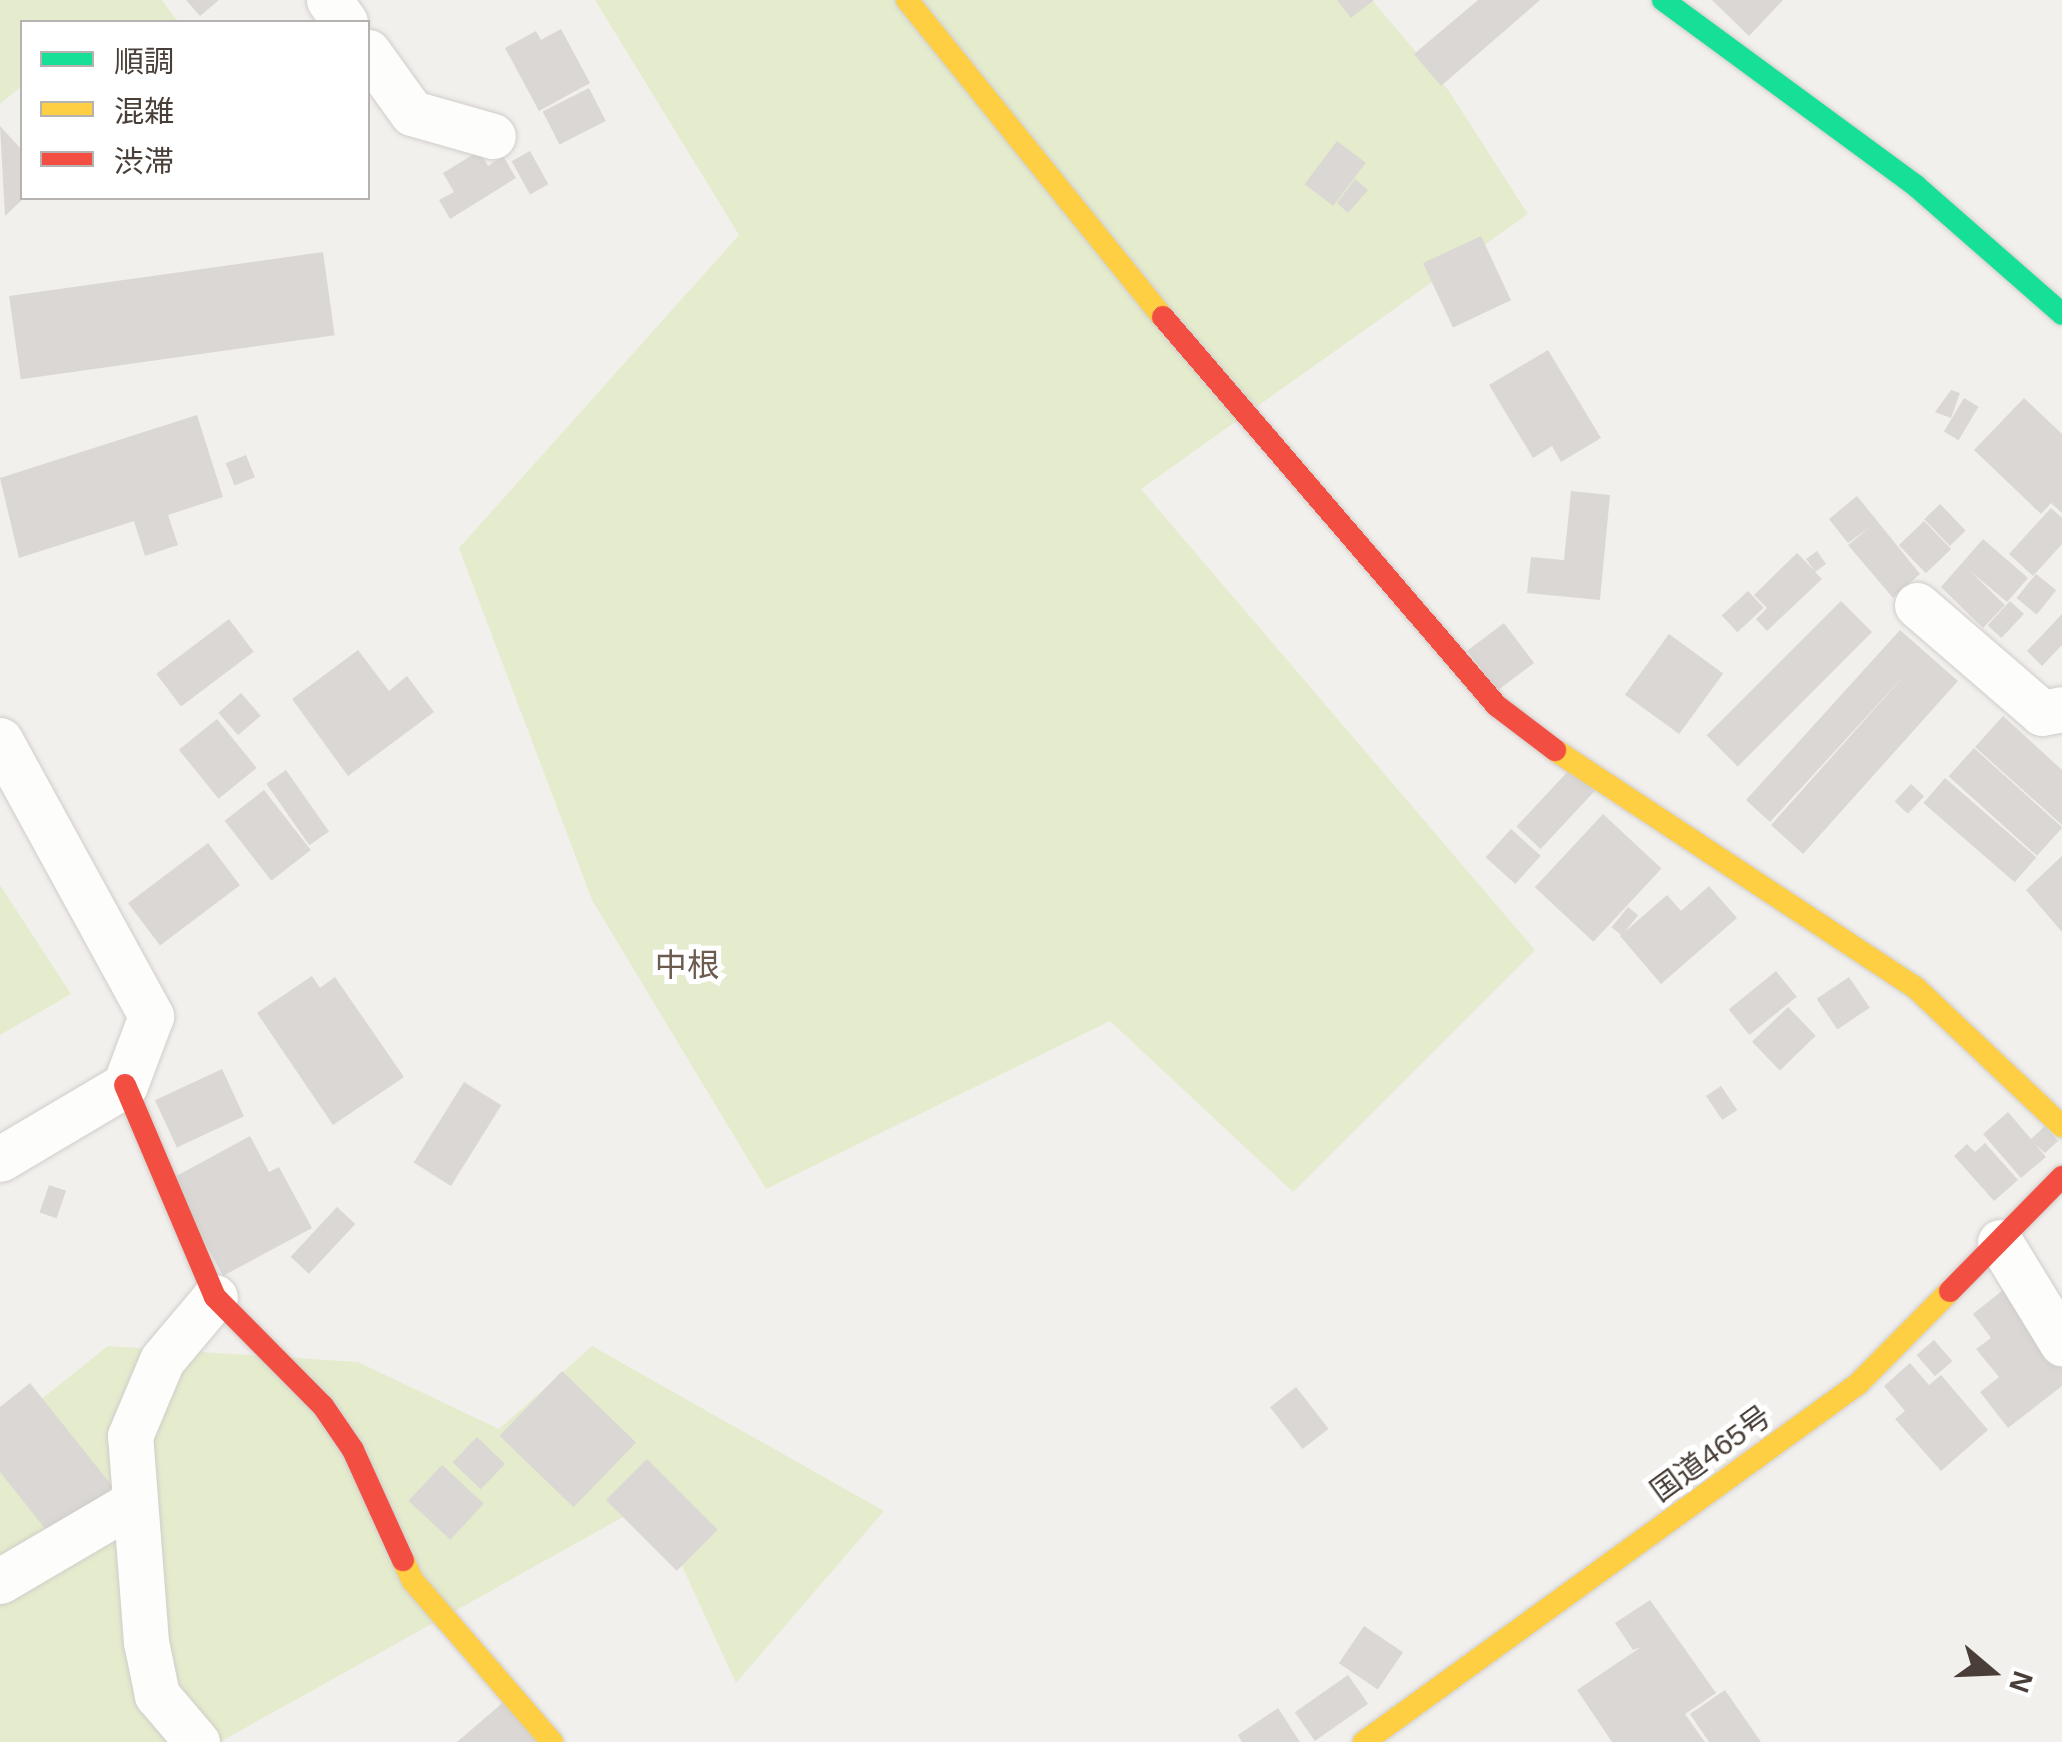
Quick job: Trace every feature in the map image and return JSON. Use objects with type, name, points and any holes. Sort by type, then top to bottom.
[{"type":"main road","points":[[908,0],[1102,246],[1497,706],[1603,786],[1916,988],[2062,1126]]},
{"type":"main road","points":[[1664,0],[1916,186],[2062,314]]},
{"type":"main road","points":[[125,1085],[216,1296],[324,1406],[353,1450],[413,1581],[552,1742]]},
{"type":"main road","name":"国道465号","points":[[1364,1742],[1858,1384],[2062,1177]]},
{"type":"street","points":[[370,55],[412,112],[493,136]]},
{"type":"street","points":[[1916,604],[2042,713],[2062,709]]},
{"type":"street","points":[[0,740],[151,1016],[125,1085],[0,1159]]},
{"type":"street","points":[[2000,1242],[2062,1343]]},
{"type":"street","points":[[197,1742],[157,1695],[133,1503],[130,1436],[162,1360],[216,1296]]},
{"type":"street","points":[[0,1581],[133,1503]]},
{"type":"green space","points":[[0,0],[162,0],[177,20],[20,20],[20,88],[0,104]]},
{"type":"green space","points":[[595,0],[1372,0],[1449,91],[1528,214],[1141,489],[1535,950],[1293,1192],[1110,1021],[766,1189],[592,900],[459,548],[739,235]]},
{"type":"green space","points":[[0,885],[71,994],[0,1035]]},
{"type":"green space","points":[[108,1346],[358,1362],[499,1429],[592,1346],[884,1511],[736,1683],[652,1501],[220,1742],[0,1742],[0,1432]]},
{"type":"building","points":[[186,0],[219,0],[200,16]]},
{"type":"building","points":[[1337,0],[1374,0],[1351,18]]},
{"type":"building","points":[[1478,0],[1540,0],[1441,86],[1414,54]]},
{"type":"building","points":[[1712,0],[1783,0],[1749,36]]},
{"type":"building","points":[[561,29],[590,83],[539,111],[505,48],[536,31],[541,40]]},
{"type":"building","points":[[589,88],[606,121],[559,145],[543,112]]},
{"type":"building","points":[[0,126],[20,148],[22,200],[5,216]]},
{"type":"building","points":[[1337,141],[1366,163],[1333,206],[1305,184]]},
{"type":"building","points":[[479,151],[488,166],[503,156],[516,178],[450,219],[439,200],[454,192],[443,173]]},
{"type":"building","points":[[530,151],[548,184],[530,194],[512,161]]},
{"type":"building","points":[[1355,179],[1368,190],[1348,213],[1337,203]]},
{"type":"building","points":[[1481,236],[1511,300],[1453,327],[1423,263]]},
{"type":"building","points":[[323,252],[335,335],[21,379],[9,296]]},
{"type":"building","points":[[1548,350],[1601,438],[1561,462],[1552,446],[1533,458],[1489,385]]},
{"type":"building","points":[[1951,390],[1960,393],[1951,418],[1935,412]]},
{"type":"building","points":[[1964,398],[1979,407],[1958,440],[1944,431]]},
{"type":"building","points":[[2024,398],[2062,434],[2062,513],[2051,503],[2041,514],[1974,450]]},
{"type":"building","points":[[197,415],[223,497],[168,515],[178,545],[145,556],[134,521],[19,558],[0,478]]},
{"type":"building","points":[[246,455],[255,477],[235,485],[226,463]]},
{"type":"building","points":[[1571,491],[1610,495],[1600,600],[1527,593],[1531,557],[1564,560]]},
{"type":"building","points":[[1857,496],[1920,574],[1893,598],[1848,545],[1870,527],[1848,543],[1829,519]]},
{"type":"building","points":[[1940,504],[1966,531],[1950,546],[1924,519]]},
{"type":"building","points":[[2051,508],[2062,518],[2062,544],[2033,576],[2009,554]]},
{"type":"building","points":[[1924,521],[1951,549],[1926,573],[1899,545]]},
{"type":"building","points":[[1983,539],[2028,578],[2007,602],[1970,571],[2005,605],[1983,628],[1941,587]]},
{"type":"building","points":[[1817,551],[1826,564],[1815,572],[1822,579],[1767,631],[1756,619],[1767,608],[1754,595],[1797,553],[1815,571],[1806,559]]},
{"type":"building","points":[[2036,574],[2056,590],[2037,614],[2016,598]]},
{"type":"building","points":[[1748,591],[1764,608],[1737,632],[1722,616]]},
{"type":"building","points":[[1841,601],[1872,632],[1738,766],[1707,735]]},
{"type":"building","points":[[2010,601],[2024,614],[2001,638],[1987,625]]},
{"type":"building","points":[[2062,614],[2062,645],[2042,666],[2027,651]]},
{"type":"building","points":[[229,619],[254,652],[181,707],[156,674]]},
{"type":"building","points":[[1504,623],[1534,663],[1497,691],[1467,651]]},
{"type":"building","points":[[1900,630],[1958,681],[1803,854],[1771,825],[1911,668],[1770,822],[1746,800]]},
{"type":"building","points":[[1669,634],[1723,673],[1679,734],[1625,695]]},
{"type":"building","points":[[358,650],[389,691],[407,676],[434,712],[348,776],[292,699]]},
{"type":"building","points":[[241,693],[261,716],[238,735],[218,713]]},
{"type":"building","points":[[2003,716],[2062,770],[2062,825],[1975,747]]},
{"type":"building","points":[[217,719],[257,768],[219,799],[179,750]]},
{"type":"building","points":[[1974,748],[2062,827],[2037,856],[1949,776]]},
{"type":"building","points":[[1571,768],[1595,791],[1541,849],[1516,827]]},
{"type":"building","points":[[286,770],[329,831],[309,845],[266,784]]},
{"type":"building","points":[[1945,778],[2036,857],[2015,882],[1923,803]]},
{"type":"building","points":[[1911,784],[1924,796],[1908,814],[1895,802]]},
{"type":"building","points":[[264,790],[311,850],[271,881],[225,821]]},
{"type":"building","points":[[1603,814],[1662,869],[1593,942],[1535,887]]},
{"type":"building","points":[[1511,829],[1541,856],[1515,884],[1486,857]]},
{"type":"building","points":[[208,843],[240,885],[160,946],[128,903]]},
{"type":"building","points":[[2062,856],[2062,932],[2026,890]]},
{"type":"building","points":[[1709,886],[1737,918],[1661,984],[1620,936],[1667,895],[1681,911]]},
{"type":"building","points":[[1628,907],[1638,915],[1622,935],[1612,927]]},
{"type":"building","points":[[1776,971],[1797,997],[1749,1035],[1729,1009]]},
{"type":"building","points":[[312,976],[320,988],[335,977],[404,1077],[333,1125],[257,1013]]},
{"type":"building","points":[[1849,977],[1870,1008],[1837,1029],[1817,999]]},
{"type":"building","points":[[1788,1007],[1816,1036],[1780,1071],[1752,1042]]},
{"type":"building","points":[[222,1069],[244,1116],[177,1147],[155,1100]]},
{"type":"building","points":[[464,1082],[501,1105],[451,1186],[414,1163]]},
{"type":"building","points":[[1721,1086],[1737,1110],[1722,1120],[1706,1096]]},
{"type":"building","points":[[2008,1112],[2031,1139],[2045,1126],[2058,1141],[2045,1153],[2035,1144],[2046,1157],[2021,1178],[1983,1134]]},
{"type":"building","points":[[250,1136],[269,1172],[279,1167],[312,1228],[223,1276],[171,1179]]},
{"type":"building","points":[[1985,1143],[2018,1180],[1994,1201],[1954,1156],[1967,1144],[1975,1152]]},
{"type":"building","points":[[49,1185],[66,1191],[57,1218],[40,1212]]},
{"type":"building","points":[[337,1207],[355,1224],[309,1274],[291,1257]]},
{"type":"building","points":[[2003,1290],[2062,1364],[2062,1386],[2008,1428],[1980,1392],[1999,1377],[1976,1349],[1991,1338],[1973,1314]]},
{"type":"building","points":[[1934,1340],[1952,1361],[1935,1376],[1917,1355]]},
{"type":"building","points":[[1910,1363],[1929,1385],[1941,1375],[1988,1430],[1941,1471],[1895,1419],[1905,1411],[1884,1386]]},
{"type":"building","points":[[562,1371],[636,1443],[574,1507],[499,1436]]},
{"type":"building","points":[[30,1383],[113,1487],[51,1536],[0,1472],[0,1407]]},
{"type":"building","points":[[1296,1387],[1329,1429],[1303,1449],[1270,1407]]},
{"type":"building","points":[[477,1437],[505,1464],[481,1489],[453,1462]]},
{"type":"building","points":[[647,1459],[718,1530],[677,1571],[606,1500]]},
{"type":"building","points":[[442,1465],[484,1504],[450,1540],[409,1501]]},
{"type":"building","points":[[1650,1600],[1716,1693],[1685,1714],[1705,1742],[1612,1742],[1577,1690],[1641,1647],[1633,1650],[1615,1623]]},
{"type":"building","points":[[1364,1626],[1403,1652],[1378,1690],[1339,1663]]},
{"type":"building","points":[[1348,1675],[1368,1704],[1315,1741],[1295,1712]]},
{"type":"building","points":[[1725,1690],[1761,1742],[1709,1742],[1690,1714]]},
{"type":"building","points":[[506,1700],[541,1742],[457,1742]]},
{"type":"building","points":[[1278,1708],[1300,1742],[1242,1742],[1238,1735]]},
{"type":"traffic: fast","points":[[1663,0],[1916,186],[2062,314]]},
{"type":"traffic: slow","points":[[907,0],[1163,317]]},
{"type":"traffic: slow","points":[[1555,750],[1916,988],[2062,1126]]},
{"type":"traffic: slow","points":[[1364,1742],[1858,1384],[1950,1291]]},
{"type":"traffic: slow","points":[[403,1560],[413,1581],[552,1742]]},
{"type":"traffic: jam","points":[[1163,317],[1497,706],[1555,750]]},
{"type":"traffic: jam","points":[[125,1085],[215,1297],[323,1406],[353,1450],[403,1560]]},
{"type":"traffic: jam","points":[[1950,1291],[2062,1177]]},
{"type":"district","name":"中根","points":[[687,965]]}]
